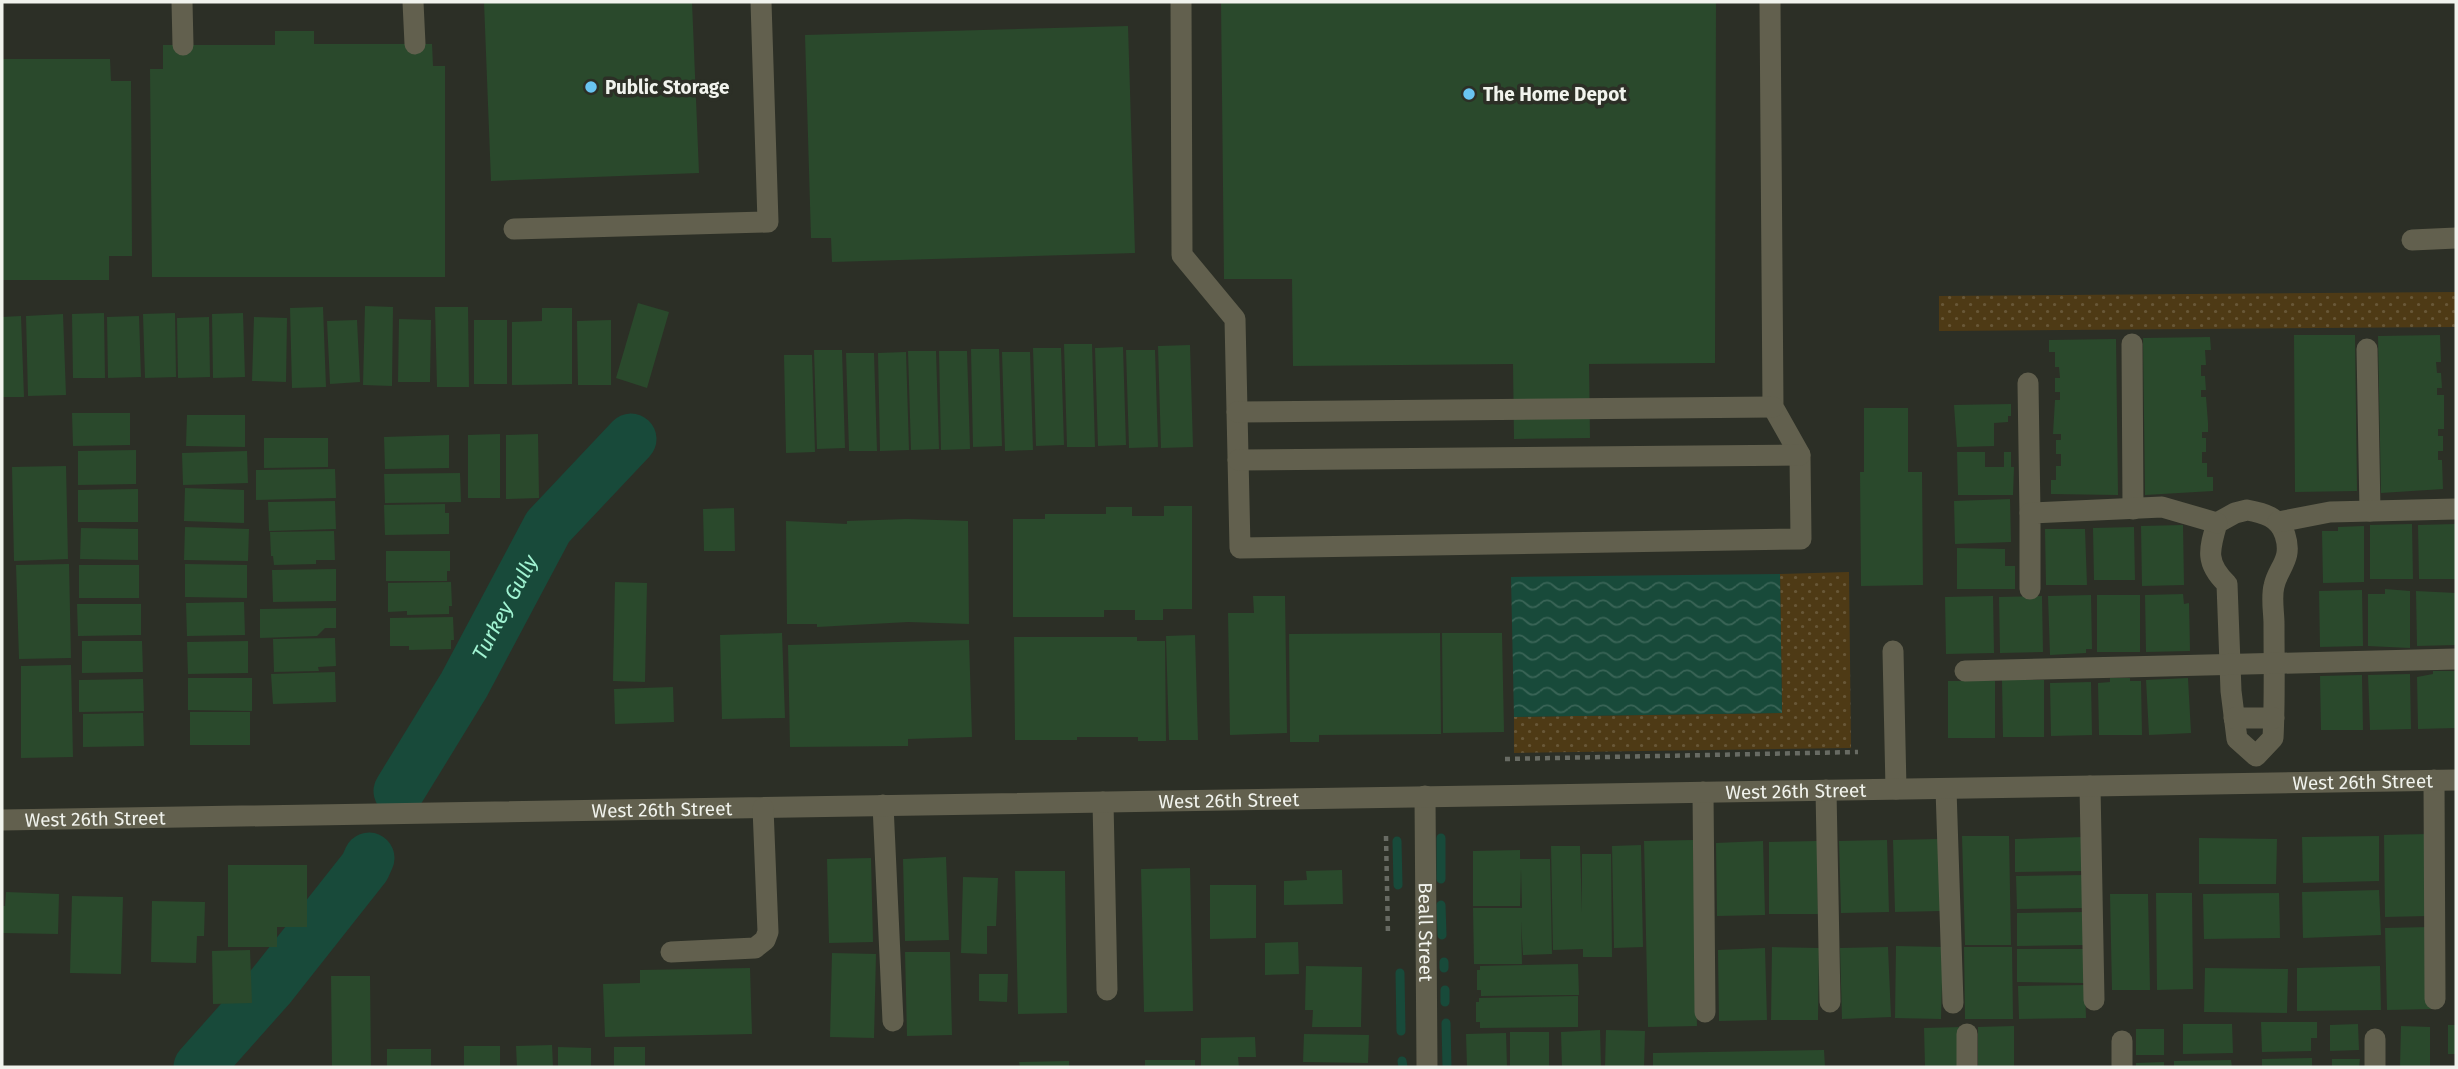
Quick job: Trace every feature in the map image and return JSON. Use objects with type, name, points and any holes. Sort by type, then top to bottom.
[{"type":"street","points":[[182,2],[183,45]]},
{"type":"street","points":[[413,2],[415,44]]},
{"type":"street","points":[[514,229],[768,222],[761,2]]},
{"type":"street","points":[[1181,2],[1182,255],[1235,319],[1240,548],[1801,538],[1800,455],[1773,407],[1770,2]]},
{"type":"street","points":[[2412,240],[2456,239]]},
{"type":"street","points":[[2132,344],[2133,509]]},
{"type":"street","points":[[2367,349],[2370,511]]},
{"type":"street","points":[[2028,383],[2029,589]]},
{"type":"street","points":[[1237,412],[1773,407]]},
{"type":"street","points":[[1238,460],[1800,455]]},
{"type":"street","points":[[2030,513],[2162,508],[2217,523],[2247,510],[2264,513],[2278,522],[2285,535],[2287,549],[2286,564],[2274,585],[2273,738],[2256,756],[2256,783]]},
{"type":"street","points":[[2278,522],[2330,512],[2456,509]]},
{"type":"street","points":[[2217,523],[2210,559],[2217,574],[2227,584],[2230,664],[2237,739],[2256,756]]},
{"type":"street","points":[[1894,651],[1896,789]]},
{"type":"street","points":[[1965,670],[2456,659]]},
{"type":"street","points":[[2234,718],[2274,718]]},
{"type":"street","points":[[2434,780],[2435,999]]},
{"type":"street","name":"West 26th Street","points":[[2,820],[2456,780]]},
{"type":"street","points":[[2090,786],[2094,1000]]},
{"type":"street","points":[[1946,789],[1953,1003]]},
{"type":"street","points":[[1826,790],[1830,1002]]},
{"type":"street","points":[[1703,792],[1705,1012]]},
{"type":"street","name":"Beall Street","points":[[1425,796],[1427,1067]]},
{"type":"street","points":[[1103,802],[1107,990]]},
{"type":"street","points":[[883,805],[893,1021]]},
{"type":"street","points":[[671,952],[755,948],[765,940],[768,932],[763,808]]},
{"type":"street","points":[[1966,1034],[1967,1067]]},
{"type":"street","points":[[2375,1039],[2375,1067]]},
{"type":"street","points":[[2122,1041],[2122,1067]]},
{"type":"path","points":[[1505,760],[1858,752]]},
{"type":"path","points":[[1386,836],[1388,936]]},
{"type":"shaded area","points":[[2456,292],[2456,327],[1939,331],[1939,296]]},
{"type":"shaded area","points":[[1849,572],[1851,748],[1514,753],[1514,717],[1782,713],[1780,574]]},
{"type":"water","points":[[1780,574],[1782,713],[1514,717],[1511,577]]},
{"type":"building","name":"Public Storage","points":[[484,2],[692,2],[699,173],[491,181]]},
{"type":"building","name":"The Home Depot","points":[[1221,2],[1716,2],[1715,363],[1589,364],[1590,438],[1514,439],[1513,364],[1293,366],[1292,279],[1224,279]]},
{"type":"building","points":[[1128,26],[1135,253],[832,262],[831,238],[811,238],[805,35]]},
{"type":"building","points":[[275,31],[314,31],[314,44],[432,44],[433,66],[445,66],[445,277],[152,277],[150,69],[163,69],[163,45],[275,45]]},
{"type":"building","points":[[2,59],[110,59],[111,81],[131,81],[132,256],[109,256],[109,280],[2,280]]},
{"type":"building","points":[[638,303],[669,312],[647,388],[616,378]]},
{"type":"building","points":[[365,306],[393,307],[392,386],[363,385]]},
{"type":"building","points":[[323,307],[326,387],[292,388],[290,308]]},
{"type":"building","points":[[435,307],[468,307],[469,387],[437,387]]},
{"type":"building","points":[[542,308],[572,308],[572,384],[512,385],[512,322],[542,321]]},
{"type":"building","points":[[104,313],[105,378],[73,378],[72,314]]},
{"type":"building","points":[[175,313],[176,377],[145,378],[143,314]]},
{"type":"building","points":[[243,313],[245,377],[213,378],[212,314]]},
{"type":"building","points":[[63,314],[66,395],[28,396],[26,316]]},
{"type":"building","points":[[21,316],[24,397],[2,397],[2,317]]},
{"type":"building","points":[[139,316],[141,377],[108,378],[107,317]]},
{"type":"building","points":[[209,317],[210,377],[178,378],[177,318]]},
{"type":"building","points":[[254,317],[287,318],[286,382],[252,381]]},
{"type":"building","points":[[399,319],[431,320],[430,382],[398,382]]},
{"type":"building","points":[[357,320],[360,382],[330,384],[327,321]]},
{"type":"building","points":[[474,320],[507,320],[507,384],[474,384]]},
{"type":"building","points":[[611,320],[611,385],[578,385],[577,321]]},
{"type":"building","points":[[2294,335],[2355,335],[2357,491],[2295,492]]},
{"type":"building","points":[[2440,335],[2441,362],[2436,362],[2437,373],[2441,373],[2442,388],[2437,388],[2437,395],[2444,395],[2444,429],[2438,429],[2438,436],[2443,436],[2443,451],[2438,451],[2438,460],[2442,460],[2443,489],[2381,493],[2378,336]]},
{"type":"building","points":[[2210,337],[2211,350],[2205,350],[2206,365],[2201,365],[2201,376],[2205,376],[2206,390],[2201,390],[2201,397],[2206,397],[2208,423],[2208,432],[2202,432],[2202,438],[2206,438],[2206,452],[2202,452],[2202,463],[2207,463],[2207,477],[2213,477],[2213,491],[2145,495],[2143,338]]},
{"type":"building","points":[[2116,339],[2118,495],[2051,494],[2051,480],[2056,480],[2056,466],[2061,466],[2061,454],[2056,454],[2056,440],[2061,440],[2061,434],[2053,434],[2055,400],[2060,400],[2060,392],[2055,392],[2055,378],[2060,378],[2059,367],[2055,367],[2055,352],[2049,352],[2049,340]]},
{"type":"building","points":[[1064,344],[1092,344],[1095,447],[1067,447]]},
{"type":"building","points":[[1190,345],[1193,447],[1161,448],[1158,346]]},
{"type":"building","points":[[1123,347],[1126,445],[1098,446],[1095,348]]},
{"type":"building","points":[[1033,348],[1061,348],[1064,445],[1036,446]]},
{"type":"building","points":[[971,349],[999,349],[1002,446],[973,447]]},
{"type":"building","points":[[814,350],[842,350],[845,448],[817,449]]},
{"type":"building","points":[[1126,350],[1155,350],[1158,447],[1129,448]]},
{"type":"building","points":[[908,351],[936,351],[939,449],[911,450]]},
{"type":"building","points":[[939,351],[967,351],[970,449],[941,450]]},
{"type":"building","points":[[906,352],[909,450],[880,451],[878,353]]},
{"type":"building","points":[[1002,352],[1030,352],[1033,450],[1005,451]]},
{"type":"building","points":[[846,353],[874,353],[877,451],[849,451]]},
{"type":"building","points":[[784,355],[812,355],[815,452],[786,453]]},
{"type":"building","points":[[2011,404],[2008,422],[1994,423],[1994,446],[1957,447],[1954,405]]},
{"type":"building","points":[[1864,408],[1908,408],[1908,472],[1922,472],[1923,585],[1861,586],[1860,472],[1864,472]]},
{"type":"building","points":[[72,413],[130,413],[130,445],[73,446]]},
{"type":"building","points":[[187,415],[245,415],[245,447],[186,446]]},
{"type":"building","points":[[500,434],[500,498],[468,498],[468,435]]},
{"type":"building","points":[[538,434],[539,498],[506,499],[506,435]]},
{"type":"building","points":[[449,435],[449,468],[385,469],[384,437]]},
{"type":"building","points":[[264,438],[328,438],[328,467],[264,468]]},
{"type":"building","points":[[136,450],[136,484],[78,485],[78,451]]},
{"type":"building","points":[[247,451],[248,483],[183,485],[182,453]]},
{"type":"building","points":[[1957,452],[1985,452],[1985,467],[2004,467],[2004,452],[2011,452],[2011,467],[2014,467],[2013,495],[1958,495]]},
{"type":"building","points":[[66,466],[68,559],[14,561],[12,467]]},
{"type":"building","points":[[335,469],[336,498],[256,500],[256,470]]},
{"type":"building","points":[[460,473],[461,502],[385,503],[384,474]]},
{"type":"building","points":[[185,488],[244,490],[244,523],[184,521]]},
{"type":"building","points":[[138,489],[138,522],[78,522],[78,490]]},
{"type":"building","points":[[2010,499],[2011,542],[1955,544],[1954,501]]},
{"type":"building","points":[[335,501],[336,529],[269,531],[268,502]]},
{"type":"building","points":[[445,504],[445,513],[449,513],[449,534],[385,535],[384,505]]},
{"type":"building","points":[[1164,506],[1192,506],[1192,609],[1163,609],[1163,620],[1135,620],[1135,610],[1104,610],[1104,617],[1013,617],[1013,519],[1045,519],[1045,514],[1106,514],[1106,507],[1132,507],[1132,516],[1164,516]]},
{"type":"building","points":[[734,508],[735,551],[704,551],[703,509]]},
{"type":"building","points":[[786,521],[847,524],[847,521],[968,521],[969,624],[908,622],[817,627],[817,624],[787,624]]},
{"type":"building","points":[[2412,524],[2413,579],[2370,579],[2370,525]]},
{"type":"building","points":[[2456,524],[2456,579],[2419,579],[2418,525]]},
{"type":"building","points":[[2183,525],[2184,585],[2142,586],[2141,526]]},
{"type":"building","points":[[2364,526],[2364,582],[2323,583],[2322,531]]},
{"type":"building","points":[[185,527],[249,529],[248,561],[184,560]]},
{"type":"building","points":[[2134,527],[2135,580],[2094,580],[2093,528]]},
{"type":"building","points":[[81,528],[138,529],[138,560],[80,559]]},
{"type":"building","points":[[2045,529],[2085,529],[2087,585],[2046,585]]},
{"type":"building","points":[[334,531],[335,560],[316,560],[316,564],[274,565],[270,532]]},
{"type":"building","points":[[1957,548],[2005,549],[2005,566],[2015,566],[2015,589],[1957,589]]},
{"type":"building","points":[[386,551],[450,551],[447,581],[386,581]]},
{"type":"building","points":[[69,564],[71,658],[19,659],[16,565]]},
{"type":"building","points":[[185,564],[247,565],[247,598],[185,597]]},
{"type":"building","points":[[79,565],[139,565],[139,598],[79,598]]},
{"type":"building","points":[[336,569],[336,601],[273,602],[272,570]]},
{"type":"building","points":[[451,582],[452,606],[449,606],[449,614],[407,615],[407,611],[388,612],[388,583]]},
{"type":"building","points":[[615,582],[647,583],[645,682],[613,681]]},
{"type":"building","points":[[2385,589],[2410,591],[2410,648],[2368,646],[2368,594],[2385,594]]},
{"type":"building","points":[[2362,590],[2363,646],[2320,647],[2319,591]]},
{"type":"building","points":[[2416,591],[2456,593],[2456,645],[2417,646]]},
{"type":"building","points":[[2183,594],[2184,604],[2189,603],[2190,651],[2146,652],[2145,595]]},
{"type":"building","points":[[2091,595],[2092,649],[2086,649],[2086,653],[2050,655],[2048,596]]},
{"type":"building","points":[[2097,595],[2140,595],[2140,652],[2097,652]]},
{"type":"building","points":[[1253,596],[1285,596],[1287,733],[1230,735],[1228,613],[1254,613]]},
{"type":"building","points":[[1993,596],[1994,653],[1946,654],[1945,597]]},
{"type":"building","points":[[2042,596],[2043,652],[2000,653],[1999,597]]},
{"type":"building","points":[[244,602],[245,635],[187,636],[186,603]]},
{"type":"building","points":[[77,604],[141,604],[141,635],[78,636]]},
{"type":"building","points":[[336,608],[336,628],[325,628],[317,636],[260,638],[260,609]]},
{"type":"building","points":[[453,617],[454,640],[451,640],[451,649],[409,650],[409,646],[390,646],[390,618]]},
{"type":"building","points":[[782,633],[785,718],[722,719],[720,635]]},
{"type":"building","points":[[1440,633],[1441,734],[1319,735],[1319,742],[1290,742],[1289,634]]},
{"type":"building","points":[[1442,633],[1502,633],[1504,732],[1443,733]]},
{"type":"building","points":[[1195,635],[1198,740],[1169,740],[1166,636]]},
{"type":"building","points":[[1014,637],[1137,637],[1137,641],[1165,641],[1166,741],[1138,741],[1138,737],[1015,740]]},
{"type":"building","points":[[335,638],[336,666],[318,667],[319,671],[274,672],[273,639]]},
{"type":"building","points":[[969,640],[972,737],[908,739],[908,746],[790,747],[788,645]]},
{"type":"building","points":[[82,641],[142,641],[143,672],[82,673]]},
{"type":"building","points":[[248,641],[248,673],[188,674],[187,642]]},
{"type":"building","points":[[71,665],[73,757],[21,758],[21,666]]},
{"type":"building","points":[[2433,671],[2456,671],[2456,728],[2418,729],[2417,677],[2433,674]]},
{"type":"building","points":[[335,672],[336,702],[273,704],[271,674]]},
{"type":"building","points":[[2410,674],[2411,729],[2370,730],[2368,675]]},
{"type":"building","points":[[2362,675],[2363,730],[2321,730],[2320,676]]},
{"type":"building","points":[[188,678],[252,678],[252,711],[188,710]]},
{"type":"building","points":[[2110,678],[2141,681],[2142,735],[2099,735],[2098,683],[2110,682]]},
{"type":"building","points":[[2188,678],[2191,733],[2149,735],[2146,680]]},
{"type":"building","points":[[143,679],[144,711],[79,712],[79,680]]},
{"type":"building","points":[[2002,680],[2044,680],[2044,737],[2003,737]]},
{"type":"building","points":[[1948,681],[1995,681],[1995,738],[1948,738]]},
{"type":"building","points":[[2091,682],[2092,735],[2051,736],[2050,683]]},
{"type":"building","points":[[673,687],[674,722],[615,724],[614,689]]},
{"type":"building","points":[[190,712],[250,712],[250,745],[190,745]]},
{"type":"building","points":[[143,713],[144,746],[83,747],[83,714]]},
{"type":"building","points":[[2427,834],[2428,916],[2385,917],[2384,835]]},
{"type":"building","points":[[1962,836],[2009,836],[2011,945],[1965,945]]},
{"type":"building","points":[[2379,836],[2379,881],[2303,883],[2302,837]]},
{"type":"building","points":[[2083,837],[2084,871],[2015,872],[2015,839]]},
{"type":"building","points":[[2199,838],[2277,839],[2276,884],[2199,884]]},
{"type":"building","points":[[1939,839],[1941,911],[1895,912],[1893,840]]},
{"type":"building","points":[[1693,840],[1697,1026],[1648,1027],[1644,841]]},
{"type":"building","points":[[1887,840],[1889,912],[1841,913],[1839,841]]},
{"type":"building","points":[[1763,841],[1765,915],[1717,916],[1716,843]]},
{"type":"building","points":[[1817,841],[1818,914],[1769,914],[1769,842]]},
{"type":"building","points":[[1641,845],[1643,947],[1614,948],[1612,846]]},
{"type":"building","points":[[1551,846],[1580,846],[1582,913],[1582,854],[1611,854],[1612,957],[1583,957],[1583,949],[1553,950]]},
{"type":"building","points":[[1520,850],[1520,859],[1550,859],[1552,954],[1523,955],[1521,921],[1522,964],[1474,964],[1473,908],[1522,908],[1521,869],[1520,906],[1473,906],[1473,851]]},
{"type":"building","points":[[946,857],[949,940],[905,941],[903,859]]},
{"type":"building","points":[[871,858],[873,942],[829,943],[827,859]]},
{"type":"building","points":[[228,865],[307,865],[307,927],[277,927],[277,947],[228,947]]},
{"type":"building","points":[[1190,868],[1193,1011],[1144,1012],[1141,869]]},
{"type":"building","points":[[1342,870],[1343,904],[1284,905],[1284,881],[1307,880],[1306,871]]},
{"type":"building","points":[[1015,871],[1065,871],[1067,1013],[1018,1014]]},
{"type":"building","points":[[2083,875],[2084,908],[2017,909],[2016,876]]},
{"type":"building","points":[[963,877],[998,878],[996,926],[987,926],[987,954],[961,953]]},
{"type":"building","points":[[1210,885],[1256,885],[1256,938],[1210,939]]},
{"type":"building","points":[[2379,890],[2381,935],[2303,938],[2302,892]]},
{"type":"building","points":[[6,892],[59,894],[58,934],[2,933],[2,906],[5,906]]},
{"type":"building","points":[[2156,893],[2192,893],[2193,989],[2157,990]]},
{"type":"building","points":[[2279,893],[2280,938],[2204,939],[2203,894]]},
{"type":"building","points":[[2110,894],[2148,894],[2150,990],[2112,990]]},
{"type":"building","points":[[72,896],[123,897],[121,974],[70,973]]},
{"type":"building","points":[[152,901],[205,902],[204,936],[197,936],[196,963],[151,962]]},
{"type":"building","points":[[2084,912],[2085,945],[2017,946],[2017,913]]},
{"type":"building","points":[[2429,927],[2431,1009],[2387,1010],[2385,928]]},
{"type":"building","points":[[1298,942],[1299,974],[1265,975],[1265,943]]},
{"type":"building","points":[[1896,946],[1943,947],[1941,1019],[1895,1018]]},
{"type":"building","points":[[1772,947],[1819,948],[1818,1020],[1771,1020]]},
{"type":"building","points":[[1888,947],[1891,1017],[1842,1019],[1840,948]]},
{"type":"building","points":[[1964,947],[2012,947],[2013,1019],[1965,1019]]},
{"type":"building","points":[[1765,948],[1767,1020],[1719,1021],[1718,950]]},
{"type":"building","points":[[2017,949],[2084,949],[2084,983],[2017,982]]},
{"type":"building","points":[[250,950],[252,1003],[213,1004],[212,951]]},
{"type":"building","points":[[905,952],[950,952],[952,1035],[907,1036]]},
{"type":"building","points":[[832,953],[876,954],[874,1038],[830,1037]]},
{"type":"building","points":[[1578,964],[1579,995],[1481,996],[1481,990],[1477,990],[1477,970],[1480,970],[1480,966]]},
{"type":"building","points":[[1306,966],[1362,967],[1361,1027],[1312,1027],[1313,1010],[1305,1010]]},
{"type":"building","points":[[2380,966],[2381,1010],[2297,1011],[2297,968]]},
{"type":"building","points":[[750,968],[752,1034],[605,1037],[603,984],[640,983],[640,970]]},
{"type":"building","points":[[2205,968],[2288,969],[2287,1013],[2204,1012]]},
{"type":"building","points":[[979,974],[1008,974],[1007,1002],[979,1001]]},
{"type":"building","points":[[331,976],[370,976],[371,1067],[332,1067]]},
{"type":"building","points":[[2085,985],[2086,1018],[2019,1019],[2018,986]]},
{"type":"building","points":[[1578,996],[1578,1027],[1480,1028],[1480,1022],[1476,1022],[1476,1002],[1479,1002],[1479,998]]},
{"type":"building","points":[[2261,1022],[2317,1022],[2317,1038],[2311,1038],[2311,1051],[2262,1052]]},
{"type":"building","points":[[2183,1024],[2232,1024],[2233,1053],[2183,1054]]},
{"type":"building","points":[[2358,1024],[2359,1050],[2330,1051],[2330,1025]]},
{"type":"building","points":[[2448,1025],[2456,1025],[2456,1054],[2448,1054]]},
{"type":"building","points":[[2014,1026],[2014,1067],[1978,1067],[1978,1027]]},
{"type":"building","points":[[2401,1026],[2430,1027],[2430,1067],[2400,1067]]},
{"type":"building","points":[[1961,1027],[1962,1067],[1925,1067],[1924,1028]]},
{"type":"building","points":[[2136,1029],[2164,1029],[2164,1055],[2136,1055]]},
{"type":"building","points":[[1600,1030],[1601,1067],[1562,1067],[1561,1032]]},
{"type":"building","points":[[1606,1030],[1645,1031],[1644,1067],[1605,1067]]},
{"type":"building","points":[[1510,1032],[1549,1032],[1549,1067],[1510,1067]]},
{"type":"building","points":[[1506,1033],[1507,1067],[1467,1067],[1466,1034]]},
{"type":"building","points":[[1304,1034],[1369,1035],[1368,1063],[1303,1062]]},
{"type":"building","points":[[1255,1037],[1256,1057],[1238,1057],[1239,1067],[1201,1067],[1201,1038]]},
{"type":"building","points":[[552,1045],[553,1067],[517,1067],[516,1046]]},
{"type":"building","points":[[464,1046],[500,1046],[500,1067],[464,1067]]},
{"type":"building","points":[[558,1047],[591,1048],[591,1067],[558,1067]]},
{"type":"building","points":[[614,1047],[645,1047],[645,1067],[614,1067]]},
{"type":"building","points":[[387,1049],[431,1049],[431,1067],[387,1067]]},
{"type":"building","points":[[1824,1050],[1825,1067],[1653,1067],[1653,1053]]},
{"type":"building","points":[[2312,1058],[2312,1067],[2262,1067],[2262,1059]]},
{"type":"building","points":[[2332,1059],[2360,1059],[2359,1067],[2332,1067]]},
{"type":"building","points":[[1145,1060],[1195,1060],[1195,1067],[1145,1067]]},
{"type":"building","points":[[2231,1060],[2232,1067],[2174,1067],[2174,1061]]},
{"type":"building","points":[[1069,1061],[1069,1067],[1020,1067],[1019,1062]]},
{"type":"building","points":[[2164,1062],[2164,1067],[2136,1067],[2136,1063]]},
{"type":"waterway","name":"Turkey Gully","points":[[399,791],[464,685],[548,527],[631,439]]},
{"type":"waterway","points":[[1441,838],[1441,879]]},
{"type":"waterway","points":[[1397,841],[1398,885]]},
{"type":"waterway","name":"Turkey Gully","points":[[199,1067],[271,986],[365,867],[369,858]]},
{"type":"waterway","points":[[1441,905],[1442,935]]},
{"type":"waterway","points":[[1444,962],[1444,968]]},
{"type":"waterway","points":[[1400,973],[1401,1031]]},
{"type":"waterway","points":[[1445,990],[1445,1002]]},
{"type":"waterway","points":[[1446,1023],[1447,1067]]},
{"type":"waterway","points":[[1402,1061],[1403,1067]]},
{"type":"place","name":"Public Storage","points":[[591,87]]},
{"type":"place","name":"The Home Depot","points":[[1469,94]]}]
